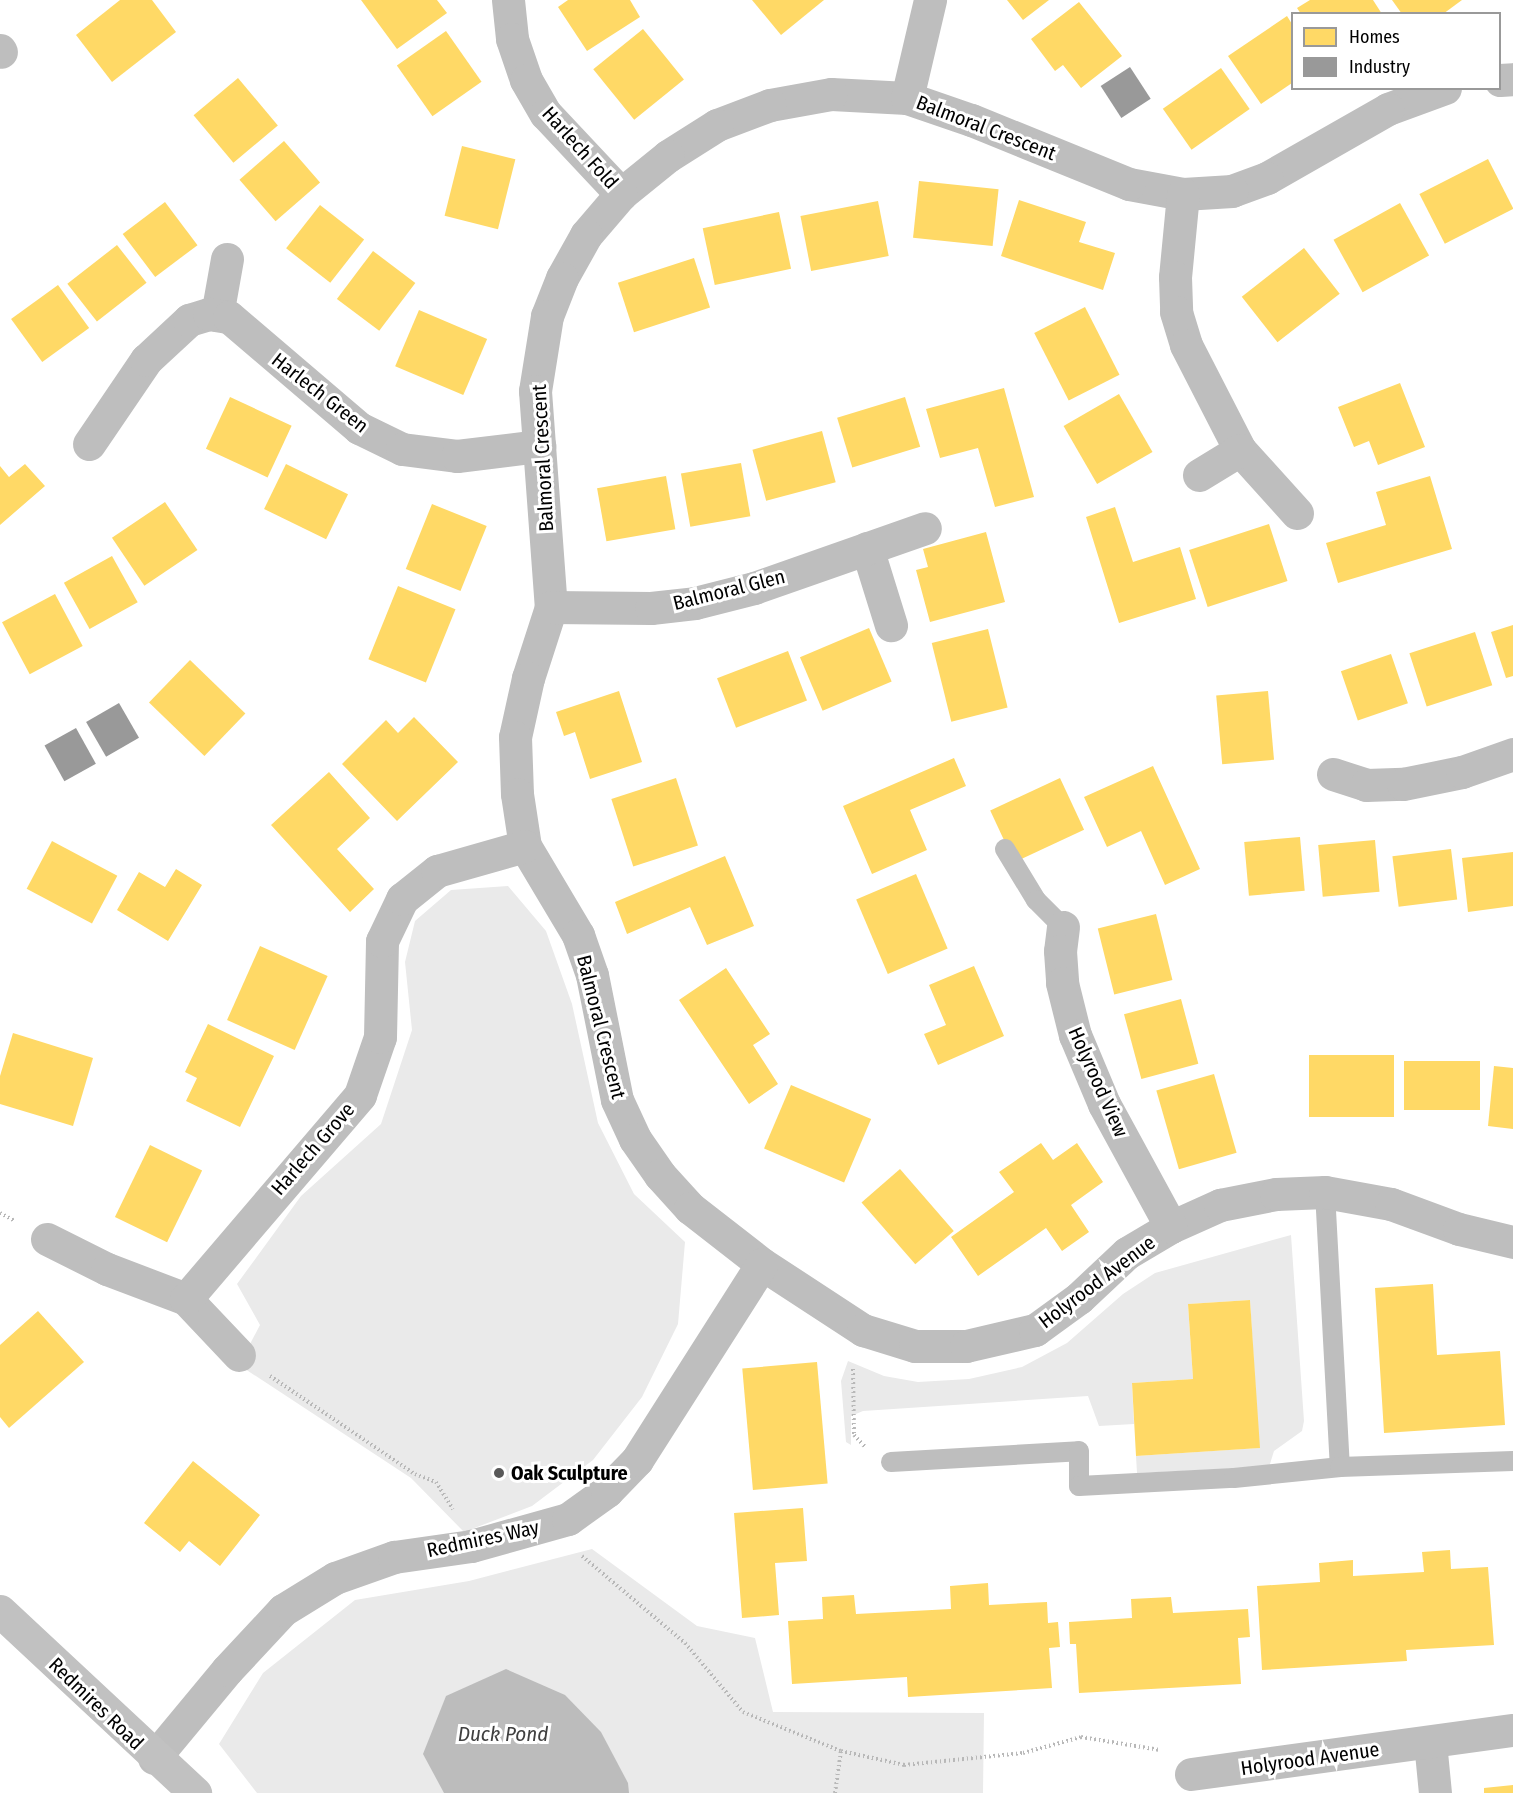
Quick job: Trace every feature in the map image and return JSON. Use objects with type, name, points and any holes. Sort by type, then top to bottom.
[{"type":"street","name":"Harlech Fold","points":[[508,0],[512,39],[526,80],[546,114],[621,194]]},
{"type":"street","points":[[907,98],[930,0]]},
{"type":"street","name":"Balmoral Crescent","points":[[762,1264],[690,1208],[660,1175],[635,1139],[616,1100],[605,1031],[578,935],[525,846],[515,737],[528,678],[551,607],[536,391],[547,316],[562,278],[586,235],[621,194],[668,156],[717,125],[770,105],[831,94],[907,98],[971,120],[1130,184],[1183,194],[1232,191],[1267,178],[1388,109],[1440,90]]},
{"type":"street","points":[[1183,194],[1175,277],[1176,312],[1186,345],[1240,450],[1297,513]]},
{"type":"street","points":[[89,444],[146,360],[189,320],[217,315],[227,259]]},
{"type":"street","name":"Harlech Green","points":[[217,315],[229,317],[359,428],[402,449],[457,456],[539,446]]},
{"type":"street","points":[[1199,475],[1240,450]]},
{"type":"street","name":"Balmoral Glen","points":[[551,607],[651,608],[695,603],[754,588],[925,528]]},
{"type":"street","points":[[867,548],[891,625]]},
{"type":"street","points":[[1333,774],[1366,785],[1403,784],[1462,772],[1513,754]]},
{"type":"street","name":"Harlech Grove","points":[[186,1299],[360,1095],[380,1037],[382,941],[402,899],[437,871],[525,846]]},
{"type":"street","name":"Holyrood View","points":[[1064,927],[1060,951],[1062,984],[1075,1035],[1104,1104],[1171,1227]]},
{"type":"street","name":"Holyrood Avenue","points":[[762,1264],[863,1330],[915,1346],[966,1346],[1035,1330],[1079,1298],[1128,1253],[1171,1227],[1220,1205],[1276,1194],[1325,1192],[1391,1204],[1460,1229],[1513,1242]]},
{"type":"street","points":[[47,1239],[107,1269],[186,1299],[239,1355]]},
{"type":"street","name":"Redmires Way","points":[[154,1758],[226,1670],[284,1610],[335,1578],[394,1557],[471,1546],[568,1519],[607,1491],[637,1460],[762,1264]]},
{"type":"street","name":"Redmires Road","points":[[0,1611],[154,1758],[195,1793]]},
{"type":"street","name":"Holyrood Avenue","points":[[1191,1774],[1513,1730]]},
{"type":"street","points":[[1430,1742],[1435,1793]]},
{"type":"lane","points":[[1005,849],[1036,900],[1064,927]]},
{"type":"lane","points":[[1325,1192],[1340,1467]]},
{"type":"lane","points":[[891,1462],[1078,1451],[1079,1486],[1234,1478],[1340,1467],[1513,1461]]},
{"type":"path","points":[[863,1330],[852,1370],[854,1435],[868,1452],[891,1462]]},
{"type":"path","points":[[239,1355],[415,1474],[436,1482],[471,1546]]},
{"type":"path","points":[[543,1526],[685,1643],[743,1712],[841,1752],[904,1765],[967,1762],[1023,1753],[1081,1737],[1162,1750],[1191,1774]]},
{"type":"path","points":[[836,1793],[841,1752]]},
{"type":"shaded area","points":[[508,886],[546,931],[572,1004],[598,1123],[634,1194],[685,1242],[678,1324],[642,1397],[593,1460],[532,1506],[464,1532],[411,1478],[239,1365],[260,1325],[237,1284],[301,1196],[381,1124],[412,1030],[405,962],[415,921],[451,890]]},
{"type":"shaded area","points":[[1291,1235],[1304,1421],[1302,1431],[1274,1451],[1269,1467],[1137,1473],[1136,1456],[1259,1448],[1250,1300],[1188,1304],[1193,1379],[1132,1383],[1134,1424],[1099,1426],[1088,1396],[863,1411],[851,1416],[851,1445],[846,1442],[841,1381],[848,1361],[884,1376],[918,1382],[969,1379],[1022,1367],[1067,1343],[1123,1294],[1155,1273]]},
{"type":"shaded area","points":[[592,1549],[697,1626],[755,1638],[773,1712],[984,1713],[983,1793],[257,1793],[219,1744],[263,1673],[355,1600],[469,1581]]},
{"type":"water","name":"Duck Pond","points":[[506,1669],[565,1695],[601,1732],[628,1783],[629,1793],[444,1793],[423,1754],[446,1696]]},
{"type":"building: Homes","points":[[120,0],[152,0],[176,32],[112,82],[76,35]]},
{"type":"building: Homes","points":[[361,0],[437,0],[447,13],[397,49]]},
{"type":"building: Homes","points":[[568,0],[630,0],[640,17],[587,51],[558,7]]},
{"type":"building: Homes","points":[[752,0],[824,0],[781,35]]},
{"type":"building: Homes","points":[[1007,0],[1049,0],[1023,20]]},
{"type":"building: Homes","points":[[1310,0],[1373,0],[1381,12],[1300,12],[1297,8]]},
{"type":"building: Homes","points":[[1392,0],[1462,0],[1446,12],[1401,12]]},
{"type":"building: Homes","points":[[1079,2],[1122,56],[1081,88],[1063,65],[1055,71],[1031,39]]},
{"type":"building: Homes","points":[[1287,16],[1291,22],[1291,84],[1261,104],[1228,56]]},
{"type":"building: Homes","points":[[643,29],[684,80],[634,120],[593,69]]},
{"type":"building: Homes","points":[[446,31],[482,82],[432,116],[397,65]]},
{"type":"building: Homes","points":[[1221,68],[1250,109],[1192,150],[1163,109]]},
{"type":"building: Homes","points":[[238,78],[278,125],[233,163],[194,115]]},
{"type":"building: Homes","points":[[284,141],[320,183],[276,221],[239,180]]},
{"type":"building: Homes","points":[[462,146],[515,159],[498,229],[445,216]]},
{"type":"building: Homes","points":[[1488,159],[1513,209],[1445,244],[1419,194]]},
{"type":"building: Homes","points":[[919,181],[999,189],[993,246],[913,238]]},
{"type":"building: Homes","points":[[1019,200],[1086,222],[1079,242],[1115,253],[1103,290],[1001,256]]},
{"type":"building: Homes","points":[[878,201],[889,256],[811,271],[800,216]]},
{"type":"building: Homes","points":[[165,202],[197,245],[155,277],[123,234]]},
{"type":"building: Homes","points":[[1400,203],[1429,255],[1363,292],[1334,240]]},
{"type":"building: Homes","points":[[320,205],[364,239],[330,283],[286,248]]},
{"type":"building: Homes","points":[[779,212],[791,269],[715,285],[703,228]]},
{"type":"building: Homes","points":[[117,245],[147,283],[97,322],[67,284]]},
{"type":"building: Homes","points":[[1304,248],[1340,294],[1277,342],[1242,297]]},
{"type":"building: Homes","points":[[373,251],[415,283],[379,331],[337,299]]},
{"type":"building: Homes","points":[[694,258],[710,307],[634,332],[618,283]]},
{"type":"building: Homes","points":[[58,285],[89,328],[42,362],[11,319]]},
{"type":"building: Homes","points":[[1085,307],[1120,375],[1069,401],[1034,333]]},
{"type":"building: Homes","points":[[419,310],[487,339],[463,395],[395,366]]},
{"type":"building: Homes","points":[[1400,383],[1425,447],[1378,465],[1369,441],[1354,447],[1338,407]]},
{"type":"building: Homes","points":[[1004,388],[1034,497],[995,507],[978,448],[940,458],[926,409]]},
{"type":"building: Homes","points":[[1119,394],[1152,452],[1097,484],[1064,426]]},
{"type":"building: Homes","points":[[230,397],[292,426],[268,477],[206,449]]},
{"type":"building: Homes","points":[[905,397],[920,447],[852,467],[837,418]]},
{"type":"building: Homes","points":[[822,431],[836,482],[766,501],[752,450]]},
{"type":"building: Homes","points":[[741,463],[750,516],[690,527],[681,474]]},
{"type":"building: Homes","points":[[25,464],[45,486],[0,525],[0,466],[9,477]]},
{"type":"building: Homes","points":[[286,464],[348,494],[326,539],[264,509]]},
{"type":"building: Homes","points":[[666,476],[675,529],[606,541],[597,488]]},
{"type":"building: Homes","points":[[1430,476],[1452,549],[1338,583],[1326,543],[1386,525],[1376,492]]},
{"type":"building: Homes","points":[[165,502],[197,550],[144,586],[112,538]]},
{"type":"building: Homes","points":[[432,504],[487,526],[460,591],[406,569]]},
{"type":"building: Homes","points":[[1115,507],[1133,562],[1180,547],[1196,599],[1119,623],[1086,517]]},
{"type":"building: Homes","points":[[1269,524],[1288,581],[1208,607],[1189,550]]},
{"type":"building: Homes","points":[[986,532],[1005,602],[930,622],[916,570],[928,567],[923,549]]},
{"type":"building: Homes","points":[[112,556],[138,602],[90,629],[64,583]]},
{"type":"building: Homes","points":[[398,586],[455,609],[426,682],[368,659]]},
{"type":"building: Homes","points":[[55,594],[83,646],[30,674],[2,622]]},
{"type":"building: Homes","points":[[1513,625],[1513,676],[1506,678],[1491,632]]},
{"type":"building: Homes","points":[[869,628],[892,681],[823,711],[800,657]]},
{"type":"building: Homes","points":[[988,629],[1008,708],[951,722],[932,643]]},
{"type":"building: Homes","points":[[1475,632],[1492,685],[1427,707],[1409,653]]},
{"type":"building: Homes","points":[[788,651],[807,700],[736,728],[717,678]]},
{"type":"building: Homes","points":[[1391,654],[1408,703],[1358,720],[1341,671]]},
{"type":"building: Homes","points":[[190,660],[245,713],[204,756],[149,702]]},
{"type":"building: Homes","points":[[619,691],[642,762],[590,779],[575,732],[564,736],[556,712]]},
{"type":"building: Homes","points":[[1268,691],[1274,760],[1222,764],[1216,696]]},
{"type":"building: Homes","points":[[414,717],[458,762],[397,821],[342,764],[386,720],[398,733]]},
{"type":"building: Homes","points":[[954,758],[966,786],[910,810],[927,850],[872,874],[843,806]]},
{"type":"building: Homes","points":[[1153,766],[1200,869],[1165,885],[1141,831],[1107,847],[1084,797]]},
{"type":"building: Homes","points":[[329,772],[370,818],[337,849],[374,889],[350,912],[271,825]]},
{"type":"building: Homes","points":[[676,778],[698,846],[633,867],[611,799]]},
{"type":"building: Homes","points":[[1060,778],[1084,830],[1014,862],[990,811]]},
{"type":"building: Homes","points":[[1300,837],[1305,891],[1249,896],[1244,842]]},
{"type":"building: Homes","points":[[1375,840],[1380,892],[1323,897],[1318,845]]},
{"type":"building: Homes","points":[[52,841],[117,876],[92,923],[27,889]]},
{"type":"building: Homes","points":[[1451,849],[1457,900],[1399,907],[1392,856]]},
{"type":"building: Homes","points":[[1513,852],[1513,906],[1468,912],[1462,858]]},
{"type":"building: Homes","points":[[725,856],[754,926],[707,945],[690,907],[627,934],[615,902]]},
{"type":"building: Homes","points":[[176,869],[202,885],[168,941],[117,910],[139,872],[165,887]]},
{"type":"building: Homes","points":[[916,874],[948,949],[888,974],[856,899]]},
{"type":"building: Homes","points":[[1156,914],[1172,980],[1114,994],[1098,929]]},
{"type":"building: Homes","points":[[260,946],[328,976],[295,1050],[227,1020]]},
{"type":"building: Homes","points":[[974,966],[1004,1036],[938,1065],[924,1034],[946,1025],[929,985]]},
{"type":"building: Homes","points":[[726,968],[770,1034],[753,1045],[778,1084],[749,1104],[679,1000]]},
{"type":"building: Homes","points":[[1181,999],[1198,1064],[1141,1079],[1124,1014]]},
{"type":"building: Homes","points":[[208,1024],[274,1056],[240,1127],[186,1101],[197,1078],[185,1072]]},
{"type":"building: Homes","points":[[13,1033],[93,1058],[73,1126],[0,1104],[0,1076]]},
{"type":"building: Homes","points":[[1309,1055],[1394,1055],[1394,1117],[1309,1117]]},
{"type":"building: Homes","points":[[1404,1061],[1480,1061],[1480,1110],[1404,1110]]},
{"type":"building: Homes","points":[[1494,1066],[1513,1068],[1513,1129],[1488,1126]]},
{"type":"building: Homes","points":[[1214,1074],[1237,1153],[1179,1169],[1156,1091]]},
{"type":"building: Homes","points":[[791,1085],[871,1119],[844,1183],[764,1149]]},
{"type":"building: Homes","points":[[1041,1143],[1053,1160],[1077,1143],[1103,1182],[1071,1205],[1089,1232],[1062,1251],[1046,1228],[978,1276],[951,1237],[1014,1192],[999,1172]]},
{"type":"building: Homes","points":[[150,1145],[202,1170],[167,1242],[115,1217]]},
{"type":"building: Homes","points":[[900,1169],[954,1231],[915,1264],[862,1202]]},
{"type":"building: Homes","points":[[1433,1284],[1437,1355],[1500,1351],[1505,1425],[1384,1433],[1375,1288]]},
{"type":"building: Homes","points":[[1250,1300],[1260,1448],[1136,1456],[1132,1383],[1193,1379],[1188,1304]]},
{"type":"building: Homes","points":[[38,1311],[84,1362],[9,1428],[0,1417],[0,1345]]},
{"type":"building: Homes","points":[[817,1362],[828,1484],[753,1490],[742,1369]]},
{"type":"building: Homes","points":[[193,1461],[260,1515],[220,1566],[189,1541],[180,1552],[144,1523]]},
{"type":"building: Homes","points":[[803,1508],[807,1561],[775,1563],[779,1615],[742,1618],[734,1513]]},
{"type":"building: Homes","points":[[1450,1550],[1451,1569],[1488,1567],[1494,1645],[1406,1650],[1407,1661],[1262,1670],[1257,1586],[1320,1582],[1319,1563],[1353,1560],[1353,1576],[1424,1572],[1422,1552]]},
{"type":"building: Homes","points":[[988,1583],[989,1605],[1047,1602],[1048,1623],[1058,1622],[1060,1647],[1049,1648],[1052,1688],[908,1697],[907,1677],[792,1684],[788,1621],[823,1619],[822,1597],[854,1595],[856,1614],[951,1609],[950,1586]]},
{"type":"building: Homes","points":[[1171,1597],[1173,1613],[1248,1609],[1250,1637],[1238,1638],[1241,1684],[1079,1693],[1076,1644],[1070,1644],[1069,1622],[1132,1618],[1131,1599]]},
{"type":"building: Homes","points":[[1513,1785],[1513,1793],[1484,1793],[1484,1788]]},
{"type":"building: Industry","points":[[1130,67],[1151,99],[1121,118],[1101,86]]},
{"type":"building: Industry","points":[[119,703],[139,738],[106,757],[86,722]]},
{"type":"building: Industry","points":[[76,728],[96,764],[64,781],[45,745]]},
{"type":"place","name":"Oak Sculpture","points":[[499,1473]]}]
